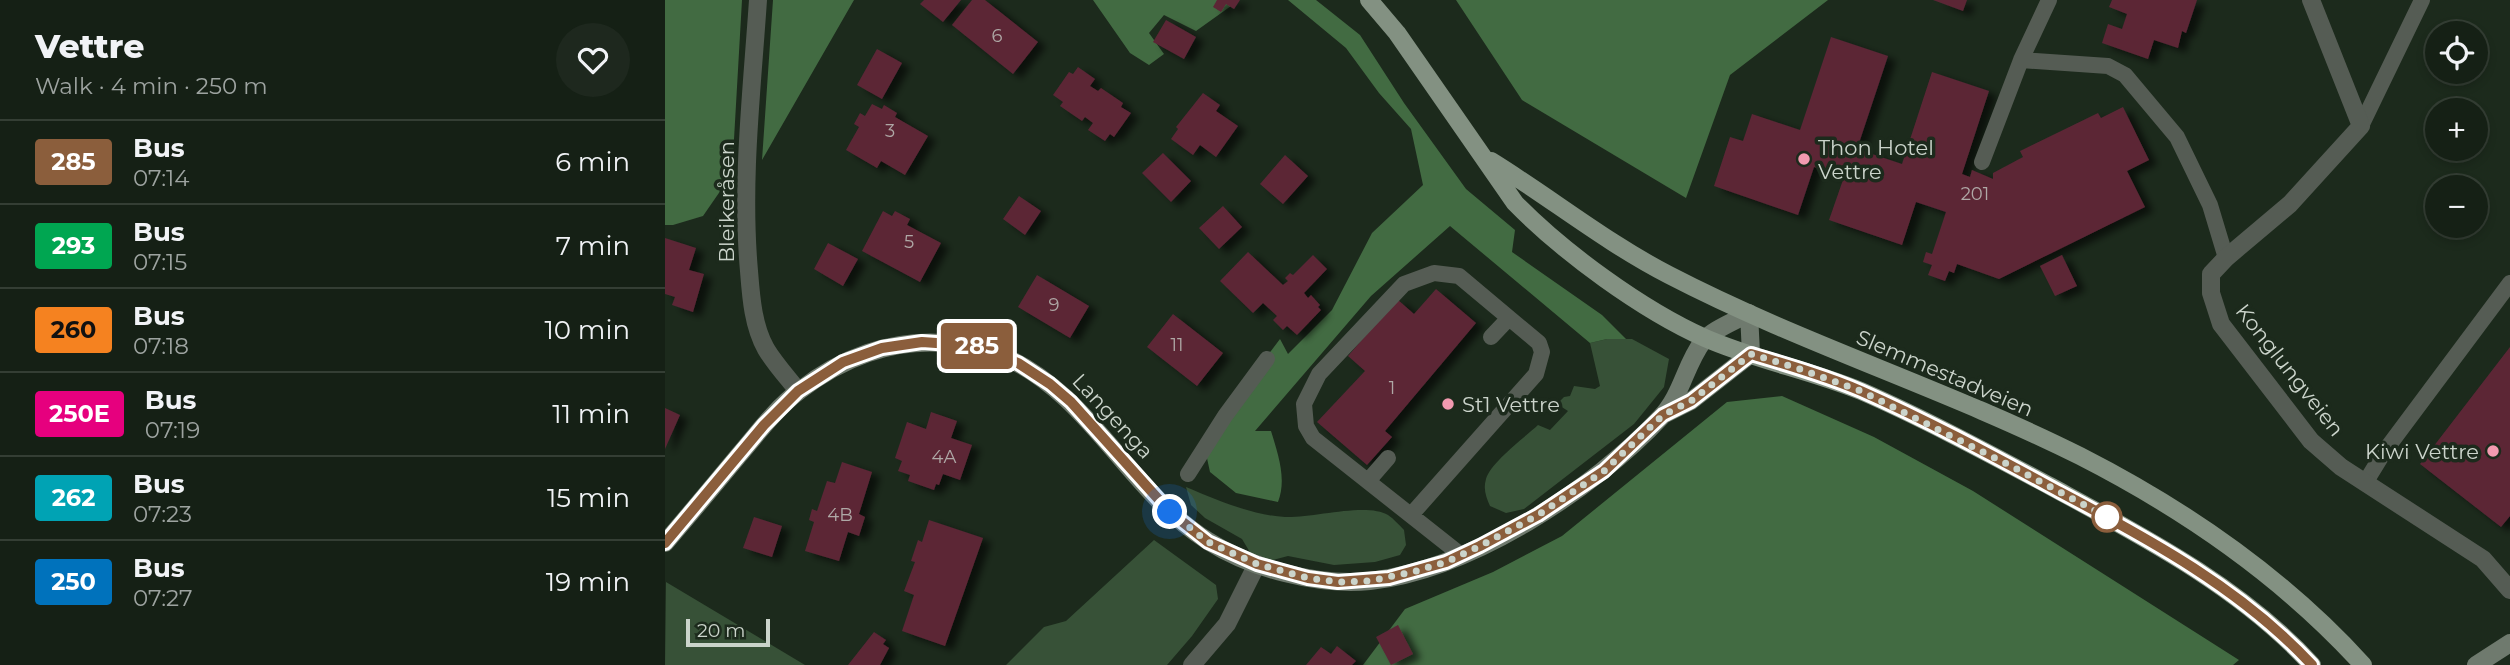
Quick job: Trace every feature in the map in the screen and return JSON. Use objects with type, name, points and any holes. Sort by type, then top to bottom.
[{"type":"main road","name":"Slemmestadveien","points":[[1369,0],[1397,33],[1515,203],[1552,238],[1664,317],[1705,338],[1861,391],[2130,529],[2248,608],[2286,637],[2312,665]]},
{"type":"main road","name":"Slemmestadveien","points":[[1485,157],[1533,187],[1606,240],[1669,275],[1749,313],[2079,456],[2148,495],[2235,551],[2273,581],[2310,611],[2363,665]]},
{"type":"main road","points":[[1705,338],[1749,313],[1751,354]]},
{"type":"main road","name":"Langenga","points":[[665,543],[764,425],[798,391],[843,362],[882,348],[922,342],[979,346],[1018,363],[1050,384],[1071,402],[1170,512],[1208,542],[1257,564],[1308,578],[1338,582],[1369,581],[1413,572],[1461,555],[1538,515],[1604,471],[1663,415],[1679,393],[1689,365],[1705,338]]},
{"type":"main road","name":"Langenga","points":[[1663,415],[1691,401],[1751,354]]},
{"type":"main road","points":[[2473,664],[2509,646]]},
{"type":"street","name":"Bleikeråsen","points":[[758,0],[746,181],[746,236],[751,297],[757,326],[766,348],[798,391]]},
{"type":"street","points":[[2311,0],[2361,126]]},
{"type":"street","name":"Konglungveien","points":[[2361,126],[2290,204],[2211,274],[2211,293],[2221,324],[2311,441],[2341,467],[2483,559],[2510,590]]},
{"type":"street","points":[[1192,665],[1227,624],[1257,564]]},
{"type":"lane","points":[[1982,162],[2021,60],[2049,0]]},
{"type":"lane","points":[[2361,126],[2421,0]]},
{"type":"lane","points":[[2021,60],[2108,66],[2126,75],[2177,136],[2210,205],[2226,258]]},
{"type":"lane","points":[[1411,515],[1536,374],[1542,352],[1539,343],[1459,276],[1434,273],[1404,284],[1319,374],[1304,404],[1305,426],[1313,438],[1461,555]]},
{"type":"lane","points":[[2365,483],[2384,452],[2510,283]]},
{"type":"lane","points":[[1491,337],[1509,318]]},
{"type":"lane","points":[[1188,474],[1225,416],[1267,359]]},
{"type":"lane","points":[[1369,481],[1388,458]]},
{"type":"green space","points":[[665,0],[742,0],[732,174],[703,216],[673,225],[665,225]]},
{"type":"green space","points":[[773,0],[854,0],[762,160]]},
{"type":"green space","points":[[1093,0],[1234,0],[1231,6],[1196,31],[1164,15],[1149,33],[1164,54],[1149,65],[1130,53]]},
{"type":"green space","points":[[1288,0],[1316,0],[1360,35],[1404,103],[1466,189],[1515,230],[1512,252],[1602,315],[1626,339],[1590,343],[1450,226],[1371,296],[1255,431],[1271,431],[1282,475],[1278,502],[1236,493],[1210,472],[1205,449],[1231,404],[1280,339],[1288,354],[1332,310],[1372,233],[1423,185],[1411,129],[1379,93],[1346,48]]},
{"type":"green space","points":[[1456,0],[1828,0],[1730,75],[1686,198],[1522,100]]},
{"type":"green space","points":[[1607,339],[1632,339],[1669,359],[1664,387],[1634,424],[1524,509],[1506,513],[1490,506],[1485,493],[1485,483],[1489,472],[1501,458],[1538,425],[1550,430],[1568,411],[1557,404],[1564,397],[1570,396],[1574,386],[1595,389],[1600,386],[1590,343]]},
{"type":"green space","points":[[1782,396],[1874,437],[1973,491],[2239,660],[2233,665],[1363,665],[1405,609],[1493,572],[1562,536],[1727,402]]},
{"type":"green space","points":[[1186,487],[1234,506],[1272,516],[1297,517],[1354,510],[1379,511],[1388,515],[1404,530],[1406,545],[1400,555],[1375,562],[1334,565],[1288,556],[1257,564],[1242,539],[1205,518],[1191,505]]},
{"type":"green space","points":[[1154,540],[1216,585],[1218,599],[1167,665],[1006,665],[1044,627],[1066,621]]},
{"type":"green space","points":[[666,582],[805,665],[665,665]]},
{"type":"building","points":[[924,0],[961,0],[943,22],[920,4]]},
{"type":"building","points":[[972,0],[985,0],[1038,42],[1013,74],[952,25]]},
{"type":"building","points":[[1217,0],[1240,0],[1234,9],[1226,4],[1221,12],[1213,7]]},
{"type":"building","points":[[1933,0],[1967,0],[1963,11]]},
{"type":"building","points":[[2112,0],[2197,0],[2186,33],[2182,31],[2178,48],[2154,40],[2148,59],[2102,43],[2108,24],[2122,29],[2127,14],[2109,7]]},
{"type":"building","points":[[1166,20],[1196,37],[1184,59],[1153,42]]},
{"type":"building","name":"Thon Hotel Vettre","points":[[1831,37],[1888,56],[1857,149],[1902,164],[1932,72],[1989,91],[1962,174],[1970,177],[1972,170],[1993,179],[1993,173],[2023,157],[2020,151],[2098,113],[2101,118],[2123,107],[2149,160],[2127,171],[2145,207],[1999,279],[1957,264],[1954,273],[1949,271],[1945,281],[1928,275],[1932,265],[1923,262],[1926,252],[1932,254],[1946,212],[1916,202],[1902,245],[1829,220],[1844,177],[1814,167],[1798,215],[1714,186],[1730,137],[1743,141],[1752,114],[1800,130]]},
{"type":"building","points":[[877,49],[902,63],[882,99],[857,85]]},
{"type":"building","points":[[1078,67],[1095,79],[1090,86],[1098,91],[1101,88],[1123,103],[1121,107],[1131,113],[1114,137],[1110,134],[1105,141],[1088,130],[1093,123],[1085,117],[1082,121],[1060,106],[1063,102],[1053,95],[1069,72],[1073,74]]},
{"type":"building","points":[[1203,93],[1220,105],[1216,111],[1238,126],[1216,157],[1200,145],[1193,155],[1171,139],[1178,129],[1176,127]]},
{"type":"building","points":[[872,104],[882,109],[884,105],[897,113],[895,117],[928,136],[905,175],[881,161],[877,168],[846,150],[859,127],[854,124],[860,113],[865,116]]},
{"type":"building","points":[[1163,153],[1191,181],[1171,202],[1142,173]]},
{"type":"building","points":[[1285,155],[1308,176],[1283,204],[1260,184]]},
{"type":"building","points":[[1019,196],[1041,211],[1025,235],[1003,219]]},
{"type":"building","points":[[1223,206],[1242,227],[1219,249],[1199,228]]},
{"type":"building","points":[[883,211],[892,216],[895,211],[910,219],[907,225],[941,243],[920,282],[862,251]]},
{"type":"building","points":[[665,238],[696,248],[689,270],[704,274],[693,312],[672,305],[675,297],[665,294]]},
{"type":"building","points":[[828,243],[858,259],[843,286],[814,269]]},
{"type":"building","points":[[1248,252],[1283,285],[1288,281],[1285,278],[1290,273],[1293,275],[1313,255],[1327,269],[1304,293],[1308,298],[1311,295],[1321,310],[1297,335],[1287,326],[1283,330],[1273,320],[1277,316],[1263,303],[1253,313],[1220,281]]},
{"type":"building","points":[[2062,255],[2077,286],[2055,296],[2040,266]]},
{"type":"building","points":[[1037,275],[1089,306],[1070,338],[1018,307]]},
{"type":"building","points":[[1436,289],[1476,323],[1385,431],[1392,437],[1367,465],[1317,422],[1365,371],[1348,356],[1397,299],[1414,314]]},
{"type":"building","points":[[1173,314],[1223,353],[1197,386],[1147,347]]},
{"type":"building","points":[[2510,347],[2510,516],[2501,527],[2420,464]]},
{"type":"building","points":[[665,408],[680,415],[665,449]]},
{"type":"building","points":[[931,412],[957,421],[951,438],[972,445],[960,480],[943,474],[934,490],[908,481],[910,475],[898,471],[902,461],[895,458],[907,422],[926,429]]},
{"type":"building","points":[[842,462],[872,472],[859,514],[865,517],[859,536],[848,532],[839,561],[805,551],[814,522],[809,520],[812,509],[817,511],[827,481],[835,483]]},
{"type":"building","points":[[754,517],[782,526],[772,557],[743,548]]},
{"type":"building","points":[[929,520],[983,538],[945,646],[902,631],[914,595],[904,591],[915,562],[911,561],[918,540],[922,542]]},
{"type":"building","points":[[1398,625],[1413,654],[1391,665],[1376,637]]},
{"type":"building","points":[[874,632],[886,640],[883,644],[889,648],[880,665],[848,665]]},
{"type":"building","points":[[1337,646],[1356,661],[1352,665],[1306,665],[1321,647],[1331,654]]},
{"type":"bus line","name":"285","points":[[665,543],[764,425],[798,391],[843,362],[882,348],[922,342],[979,346],[1018,363],[1050,384],[1071,402],[1170,512],[1208,542],[1257,564],[1308,578],[1338,582],[1389,578],[1446,562],[1538,515],[1604,471],[1663,415],[1691,401],[1751,354],[1861,391],[2130,529],[2248,608],[2286,637],[2312,665]]},
{"type":"place","name":"Thon Hotel Vettre","points":[[1804,159]]},
{"type":"place","name":"St1 Vettre","points":[[1448,404]]},
{"type":"place","name":"Kiwi Vettre","points":[[2493,451]]},
{"type":"route","points":[[1170,512],[1208,542],[1257,564],[1308,578],[1338,582],[1369,581],[1413,572],[1446,562],[1538,515],[1604,471],[1663,415],[1691,401],[1751,354],[1861,391],[2107,517]]}]
